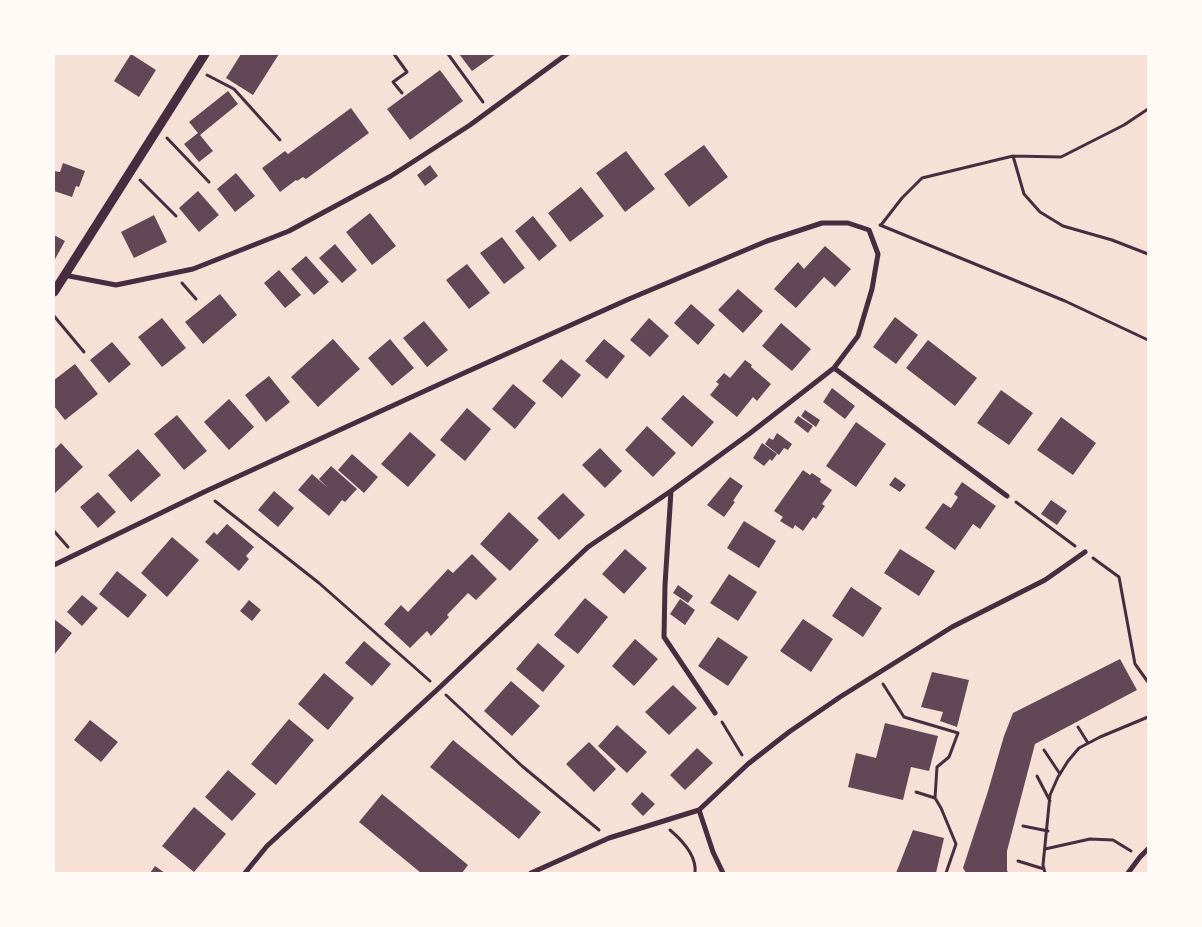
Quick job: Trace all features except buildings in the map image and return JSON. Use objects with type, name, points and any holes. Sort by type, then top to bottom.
[{"type":"street","points":[[54,292],[205,54]]},
{"type":"street","points":[[64,275],[116,285],[193,270],[290,231],[391,176],[490,110],[567,54]]},
{"type":"street","points":[[54,565],[204,492],[603,310],[767,241],[822,223],[848,223],[869,230],[878,254],[872,289],[858,336],[834,368],[749,434],[588,547],[267,846],[245,873]]},
{"type":"street","points":[[834,368],[1007,496]]},
{"type":"street","points":[[671,490],[664,637],[715,713]]},
{"type":"street","points":[[531,873],[609,838],[699,810],[748,764],[789,732],[952,627],[1045,580],[1085,552]]},
{"type":"street","points":[[699,810],[713,852],[723,873]]},
{"type":"street","points":[[1128,873],[1148,849]]},
{"type":"path","points":[[394,54],[407,72],[394,82],[402,93]]},
{"type":"path","points":[[448,54],[490,110]]},
{"type":"path","points":[[195,69],[234,89],[280,140]]},
{"type":"path","points":[[869,230],[881,225],[902,198],[922,178],[1013,156],[1061,157],[1124,125],[1148,108]]},
{"type":"path","points":[[158,128],[210,182]]},
{"type":"path","points":[[1013,156],[1024,194],[1040,212],[1063,226],[1112,240],[1148,254]]},
{"type":"path","points":[[130,171],[176,216]]},
{"type":"path","points":[[881,225],[1064,301],[1148,340]]},
{"type":"path","points":[[173,273],[196,298]]},
{"type":"path","points":[[54,316],[84,352]]},
{"type":"path","points":[[204,492],[319,583],[438,688],[522,766],[609,838]]},
{"type":"path","points":[[1007,496],[1120,577],[1136,664],[1148,682]]},
{"type":"path","points":[[54,531],[75,555]]},
{"type":"path","points":[[877,674],[904,717],[958,733],[949,757],[937,767],[935,798],[956,844],[946,873]]},
{"type":"path","points":[[1018,861],[1045,871],[1050,796],[1060,774],[1079,748],[1148,717]]},
{"type":"path","points":[[1078,727],[1088,743]]},
{"type":"path","points":[[729,733],[748,764]]},
{"type":"path","points":[[1044,750],[1060,774]]},
{"type":"path","points":[[1037,776],[1050,802]]},
{"type":"path","points":[[916,792],[935,798]]},
{"type":"path","points":[[660,822],[684,842],[696,866],[695,873]]},
{"type":"path","points":[[1023,826],[1048,831]]},
{"type":"path","points":[[1045,849],[1090,839],[1113,840],[1140,857]]}]
